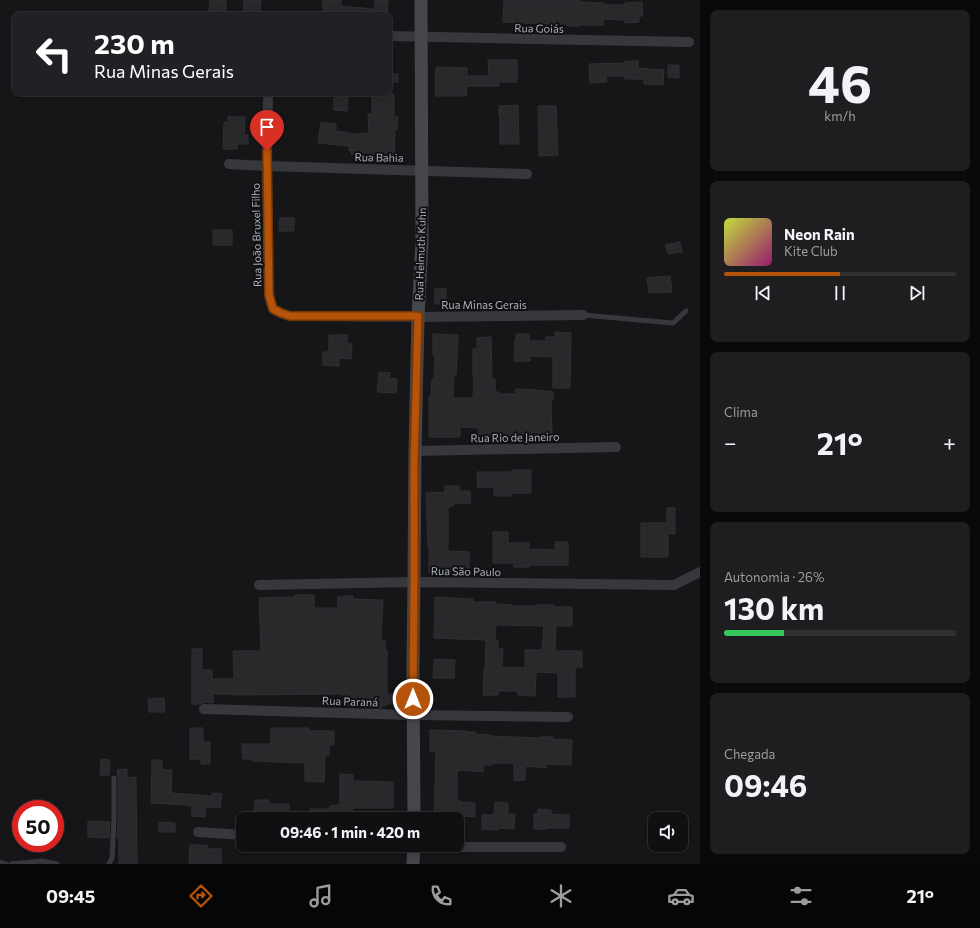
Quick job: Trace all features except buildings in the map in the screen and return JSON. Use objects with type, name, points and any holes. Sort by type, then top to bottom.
[{"type":"main road","name":"Rua Helmuth Kuhn","points":[[414,812],[414,513],[418,316],[422,241],[421,0]]},
{"type":"main road","points":[[413,864],[414,852]]},
{"type":"street","name":"Rua Goiás","points":[[392,36],[420,38],[689,42]]},
{"type":"street","name":"Rua João Bruxel Filho","points":[[268,96],[267,166],[269,295],[273,309],[290,316]]},
{"type":"street","name":"Rua Bahia","points":[[229,164],[527,174]]},
{"type":"street","name":"Rua Minas Gerais","points":[[290,316],[583,315]]},
{"type":"street","name":"Rua Rio de Janeiro","points":[[415,451],[616,447]]},
{"type":"street","name":"Rua São Paulo","points":[[259,585],[414,582],[674,585],[700,572]]},
{"type":"street","name":"Rua Paraná","points":[[204,709],[413,715],[568,717]]},
{"type":"street","points":[[198,832],[236,835]]},
{"type":"street","points":[[464,846],[561,847]]},
{"type":"lane","points":[[583,315],[673,323],[686,311]]},
{"type":"lane","points":[[109,864],[112,858],[114,778]]},
{"type":"lane","points":[[11,864],[42,861],[57,864]]},
{"type":"lane","points":[[0,862],[6,864]]},
{"type":"route","points":[[267,151],[269,295],[273,309],[290,316],[418,316],[414,466],[413,699]]}]
